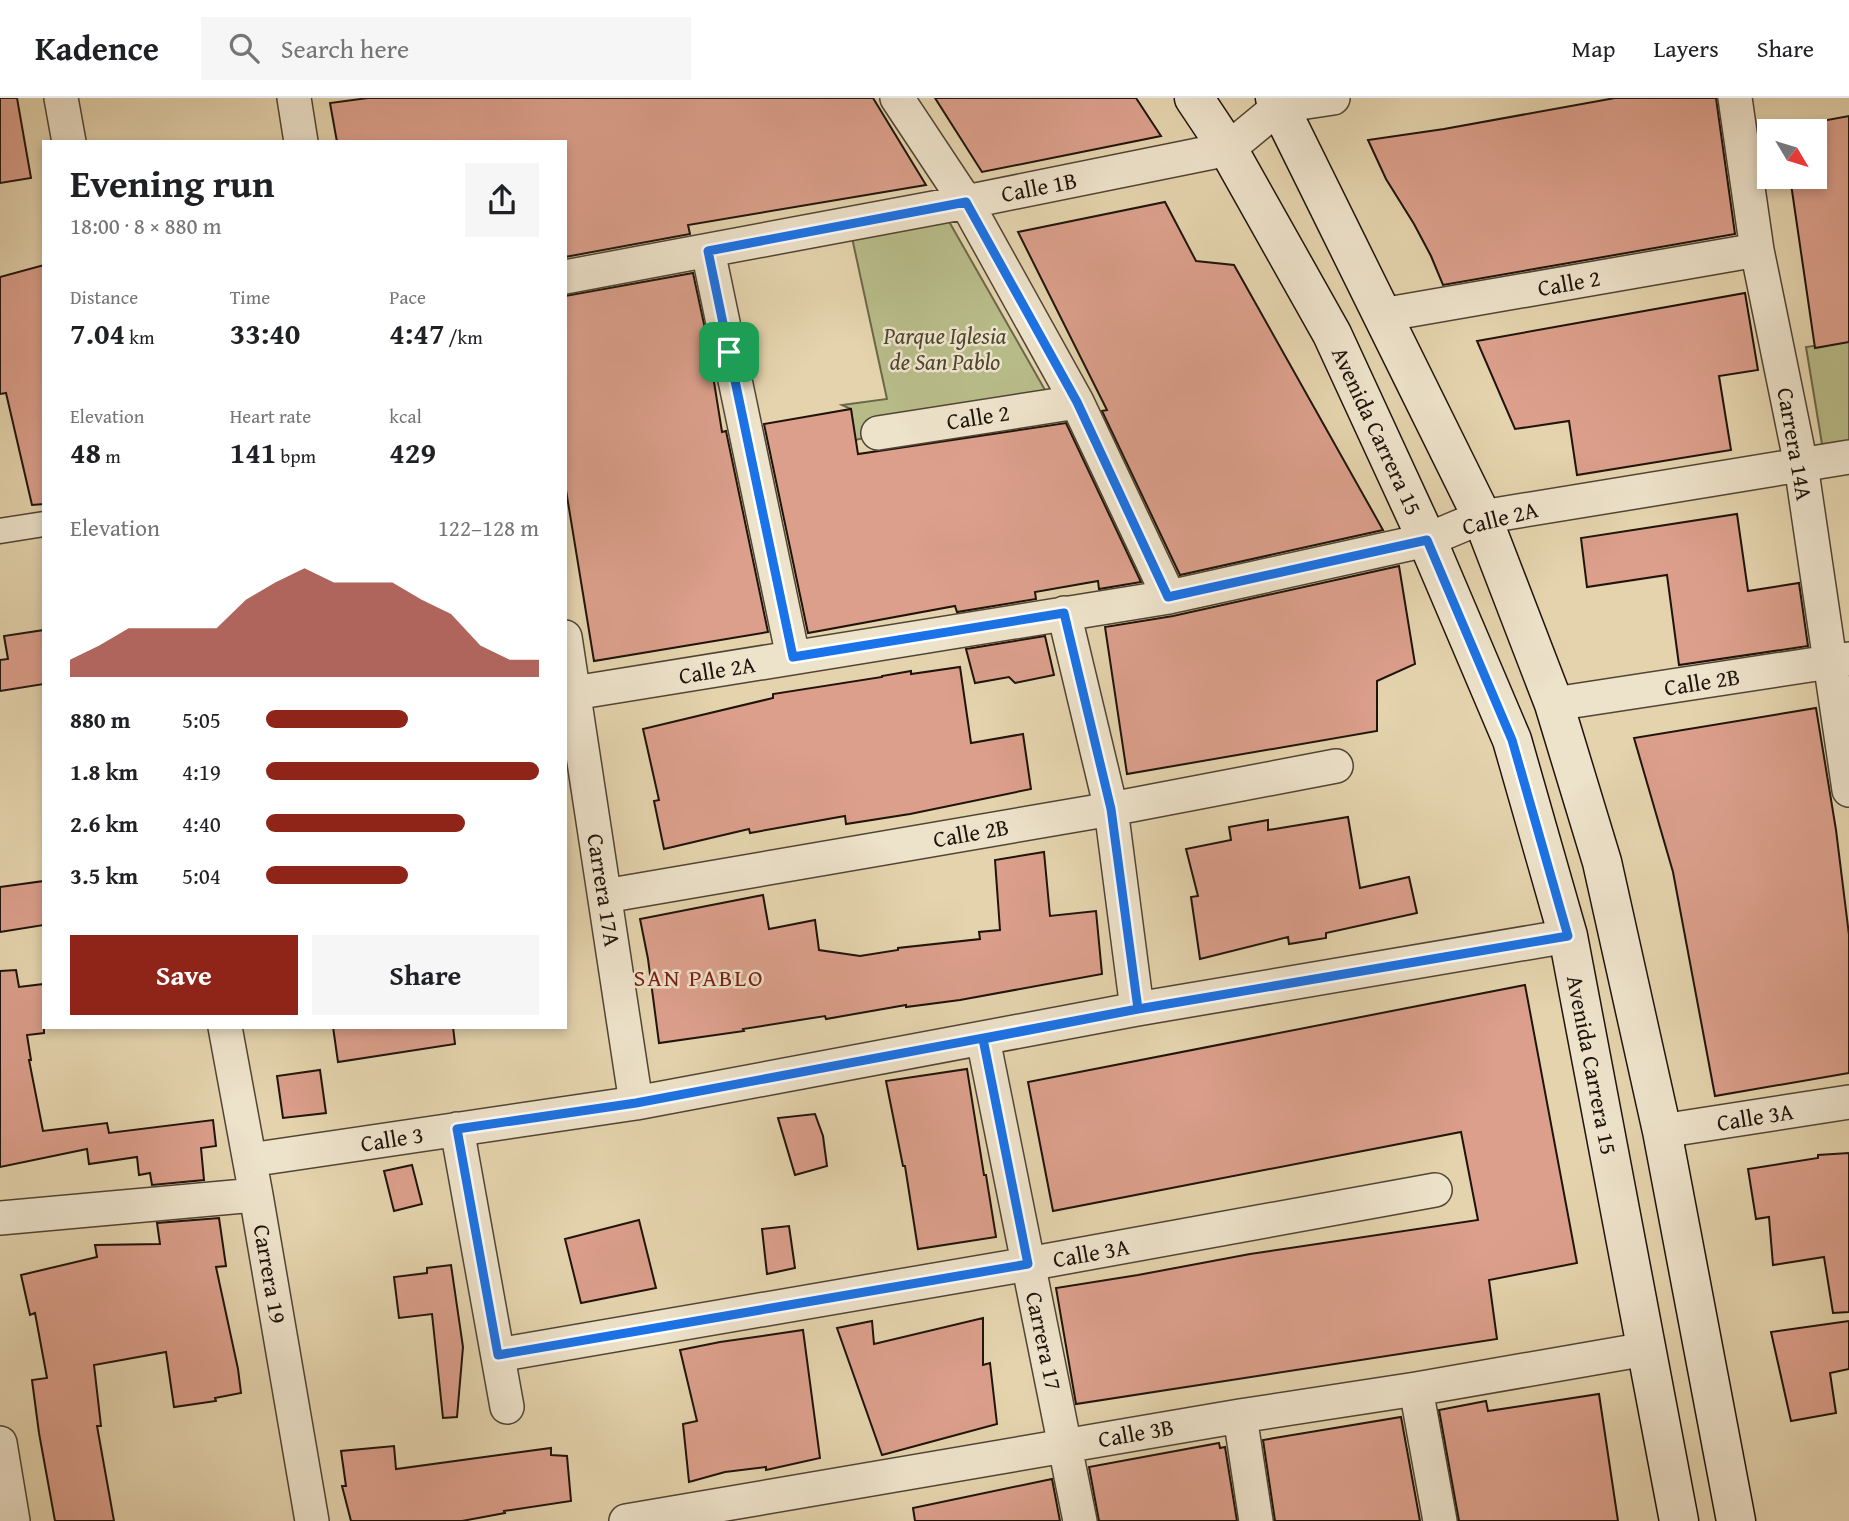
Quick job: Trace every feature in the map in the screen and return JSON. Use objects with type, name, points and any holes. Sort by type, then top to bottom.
[{"type":"main road","name":"Avenida Carrera 15","points":[[1194,98],[1228,149],[1332,334],[1427,540],[1512,740],[1568,936],[1679,1521]]},
{"type":"main road","points":[[1277,102],[1482,517],[1554,704],[1602,862],[1662,1131],[1736,1521]]},
{"type":"street","points":[[61,98],[69,140]]},
{"type":"street","points":[[294,98],[301,140]]},
{"type":"street","points":[[897,98],[966,202],[1077,402],[1168,597]]},
{"type":"street","points":[[1277,102],[1333,98]]},
{"type":"street","name":"Carrera 14A","points":[[1735,98],[1757,250],[1839,661],[1849,790]]},
{"type":"street","name":"Calle 1B","points":[[567,276],[966,202],[1228,149],[1277,102]]},
{"type":"street","name":"Calle 2","points":[[1382,315],[1757,250]]},
{"type":"street","points":[[708,251],[793,657]]},
{"type":"street","name":"Calle 2","points":[[878,433],[1077,402]]},
{"type":"street","name":"Calle 2A","points":[[574,693],[1168,597],[1427,540],[1482,517],[1849,457]]},
{"type":"street","points":[[0,531],[42,524]]},
{"type":"street","points":[[1064,613],[1111,809],[1138,1009]]},
{"type":"street","name":"Carrera 17A","points":[[567,649],[636,1103]]},
{"type":"street","name":"Calle 2B","points":[[1554,704],[1839,661]]},
{"type":"street","name":"Calle 2B","points":[[605,896],[1111,809],[1336,766]]},
{"type":"street","name":"Calle 3","points":[[250,1160],[636,1103],[1138,1009],[1568,936]]},
{"type":"street","name":"Carrera 19","points":[[225,1029],[312,1521]]},
{"type":"street","name":"Carrera 17","points":[[983,1039],[1080,1521]]},
{"type":"street","name":"Calle 3A","points":[[1662,1131],[1849,1102]]},
{"type":"street","points":[[457,1129],[507,1407]]},
{"type":"street","name":"Calle 3A","points":[[498,1355],[1028,1264],[1434,1190]]},
{"type":"street","points":[[0,1218],[256,1195]]},
{"type":"street","name":"Calle 3B","points":[[626,1521],[1646,1349]]},
{"type":"street","points":[[1416,1389],[1440,1521]]},
{"type":"street","points":[[1240,1416],[1256,1521]]},
{"type":"street","points":[[0,1443],[13,1521]]},
{"type":"green space","name":"Parque Iglesia de San Pablo","points":[[947,218],[1049,397],[855,440],[851,409],[842,405],[887,399],[851,233]]},
{"type":"green space","points":[[1849,341],[1849,444],[1823,450],[1806,347]]},
{"type":"building","points":[[0,98],[17,98],[31,178],[0,183]]},
{"type":"building","points":[[368,98],[873,98],[926,185],[688,225],[690,234],[567,257],[567,140],[337,140],[330,103]]},
{"type":"building","points":[[935,98],[1136,98],[1161,136],[982,172]]},
{"type":"building","points":[[1615,98],[1716,98],[1735,234],[1443,285],[1431,256],[1386,179],[1368,140]]},
{"type":"building","points":[[1849,116],[1849,342],[1815,348],[1792,189],[1827,189],[1827,120]]},
{"type":"building","points":[[1165,202],[1196,261],[1234,265],[1383,530],[1180,575],[1102,411],[1107,410],[1018,232]]},
{"type":"building","points":[[42,266],[42,504],[32,505],[6,393],[0,394],[0,277]]},
{"type":"building","points":[[693,273],[707,338],[722,432],[726,431],[768,632],[594,661],[567,496],[567,296]]},
{"type":"building","points":[[1745,293],[1758,370],[1719,376],[1731,450],[1577,475],[1569,421],[1515,429],[1477,341]]},
{"type":"building","points":[[851,409],[858,454],[1066,423],[1141,582],[1099,589],[1098,581],[1035,592],[1036,599],[957,612],[955,606],[808,633],[764,424]]},
{"type":"building","points":[[1737,514],[1748,591],[1799,583],[1808,646],[1679,665],[1667,575],[1587,587],[1581,538]]},
{"type":"building","points":[[1399,566],[1415,664],[1377,681],[1377,731],[1127,774],[1105,627],[1173,616]]},
{"type":"building","points":[[42,630],[42,684],[0,691],[0,660],[8,659],[4,636]]},
{"type":"building","points":[[1045,636],[1054,675],[1015,683],[1009,677],[975,683],[966,649]]},
{"type":"building","points":[[960,667],[971,743],[1023,734],[1031,789],[846,824],[845,816],[750,833],[749,829],[664,849],[654,801],[659,800],[643,729],[773,698],[773,694],[911,671],[911,674]]},
{"type":"building","points":[[1816,708],[1836,830],[1849,935],[1849,1073],[1715,1096],[1673,872],[1634,738]]},
{"type":"building","points":[[1348,817],[1360,888],[1409,877],[1417,913],[1326,933],[1326,938],[1289,944],[1288,937],[1200,959],[1191,897],[1198,896],[1186,849],[1231,840],[1229,827],[1268,820],[1268,830]]},
{"type":"building","points":[[1044,852],[1050,916],[1096,911],[1102,974],[960,1000],[906,1005],[826,1019],[825,1016],[659,1043],[640,919],[763,895],[769,929],[815,920],[819,950],[860,956],[898,948],[980,939],[979,932],[1000,930],[995,860]]},
{"type":"building","points":[[42,881],[42,925],[0,932],[0,887]]},
{"type":"building","points":[[16,970],[19,987],[42,984],[44,1033],[27,1035],[29,1060],[43,1131],[107,1123],[109,1133],[213,1120],[216,1146],[201,1148],[204,1180],[152,1185],[150,1173],[139,1175],[137,1157],[89,1164],[87,1149],[0,1167],[0,971]]},
{"type":"building","points":[[1525,985],[1577,1263],[1489,1280],[1497,1339],[1076,1404],[1056,1288],[1250,1254],[1478,1220],[1461,1132],[1053,1211],[1028,1082]]},
{"type":"building","points":[[333,1029],[453,1029],[455,1044],[338,1062]]},
{"type":"building","points":[[967,1069],[996,1237],[918,1249],[905,1166],[886,1081]]},
{"type":"building","points":[[320,1070],[326,1113],[283,1118],[277,1076]]},
{"type":"building","points":[[815,1114],[823,1136],[827,1166],[795,1175],[778,1118]]},
{"type":"building","points":[[1849,1153],[1849,1312],[1833,1313],[1824,1257],[1773,1265],[1769,1217],[1756,1219],[1748,1169],[1818,1158],[1818,1155]]},
{"type":"building","points":[[412,1165],[422,1204],[394,1211],[384,1171]]},
{"type":"building","points":[[219,1218],[226,1266],[216,1267],[241,1393],[215,1398],[216,1401],[174,1407],[166,1352],[94,1365],[101,1426],[97,1426],[114,1521],[55,1521],[32,1380],[47,1378],[35,1313],[30,1315],[21,1275],[97,1257],[95,1245],[160,1244],[157,1223]]},
{"type":"building","points":[[639,1220],[656,1288],[581,1303],[565,1239]]},
{"type":"building","points":[[789,1226],[795,1268],[767,1274],[762,1229]]},
{"type":"building","points":[[451,1265],[463,1347],[457,1417],[443,1418],[432,1314],[399,1318],[394,1277],[427,1273],[427,1268]]},
{"type":"building","points":[[983,1318],[983,1365],[990,1363],[997,1424],[882,1455],[837,1328],[872,1321],[874,1344]]},
{"type":"building","points":[[1849,1321],[1849,1369],[1830,1373],[1836,1413],[1791,1421],[1771,1332]]},
{"type":"building","points":[[803,1330],[820,1458],[766,1470],[766,1467],[725,1472],[689,1482],[683,1424],[697,1421],[680,1350]]},
{"type":"building","points":[[1599,1394],[1618,1521],[1459,1521],[1439,1410],[1486,1401],[1488,1411]]},
{"type":"building","points":[[1401,1417],[1420,1521],[1275,1521],[1263,1440]]},
{"type":"building","points":[[1219,1443],[1220,1448],[1225,1447],[1237,1521],[1099,1521],[1089,1467]]},
{"type":"building","points":[[394,1446],[396,1469],[551,1448],[551,1455],[567,1456],[571,1501],[504,1511],[505,1513],[462,1521],[351,1521],[342,1486],[346,1486],[341,1451]]},
{"type":"building","points":[[1052,1479],[1060,1521],[915,1521],[913,1508]]},
{"type":"district","name":"SAN PABLO","points":[[699,978]]},
{"type":"route","points":[[729,352],[708,251],[966,202],[1077,402],[1168,597],[1427,540],[1512,740],[1568,936],[1138,1009],[983,1039],[1028,1264],[498,1355],[457,1129],[636,1103],[1138,1009],[1111,809],[1064,613],[793,657],[729,352]]}]
